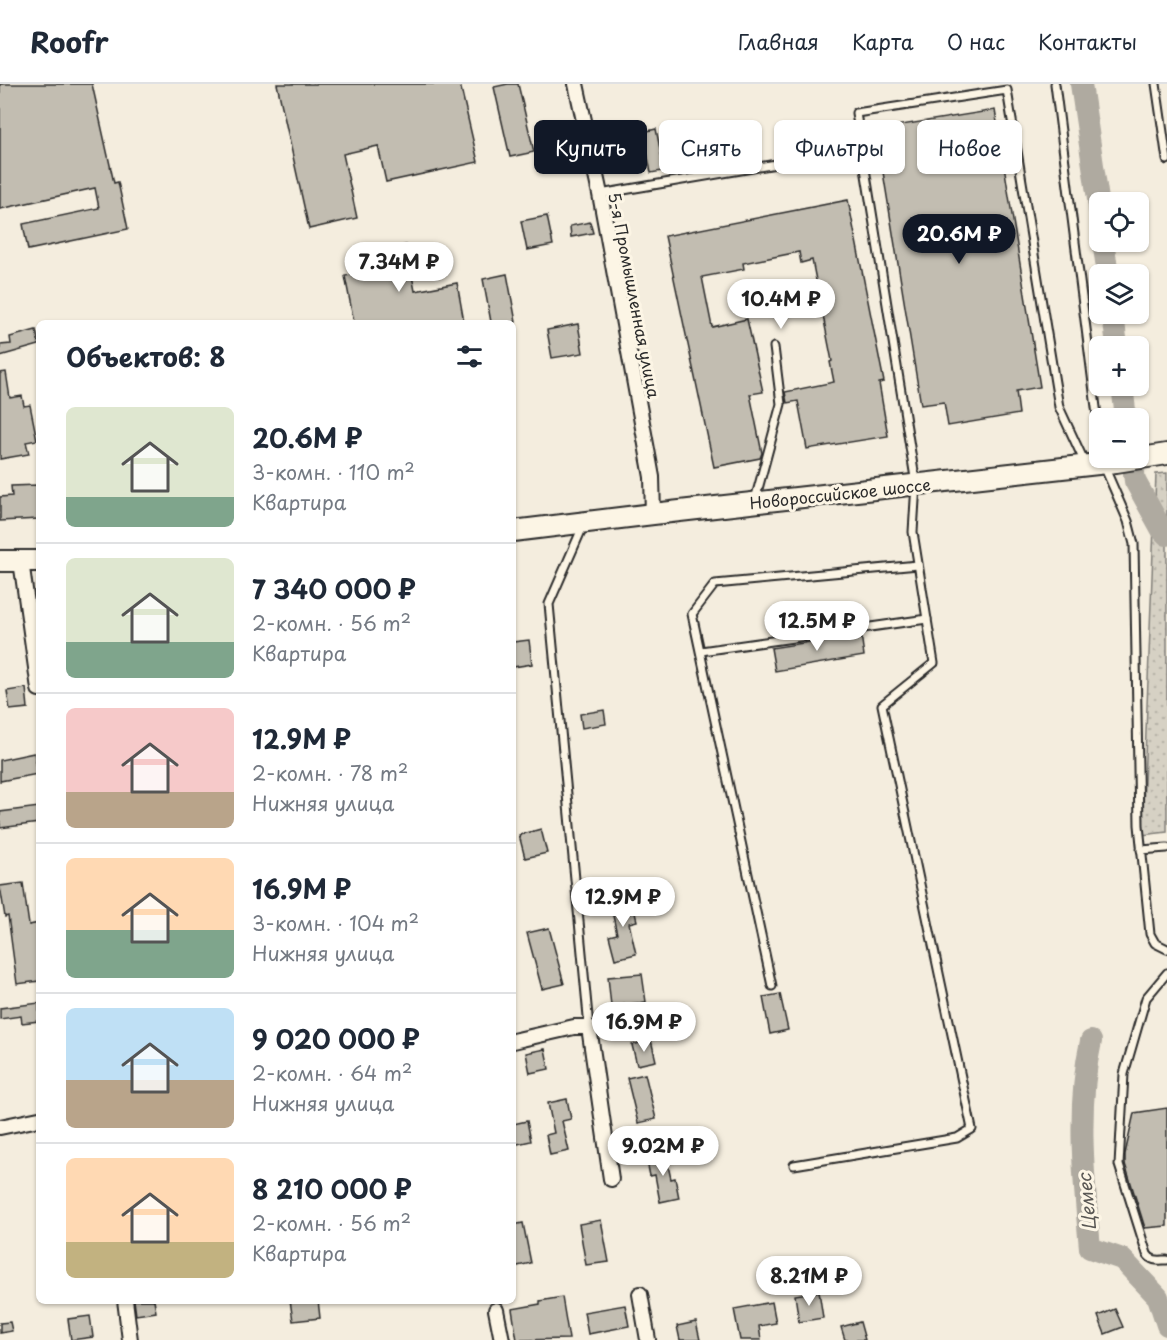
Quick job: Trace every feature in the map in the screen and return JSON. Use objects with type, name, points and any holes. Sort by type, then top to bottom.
[{"type":"main road","name":"Новороссийское шоссе","points":[[1149,456],[1165,454]]},
{"type":"main road","name":"Новороссийское шоссе","points":[[516,531],[1089,463]]},
{"type":"main road","points":[[0,561],[30,561]]},
{"type":"street","name":"5-я Промышленная улица","points":[[576,84],[600,194],[652,477],[653,514]]},
{"type":"street","points":[[30,561],[36,646]]},
{"type":"street","points":[[516,1040],[574,1027],[589,1027],[611,1179]]},
{"type":"street","points":[[0,1127],[36,1120]]},
{"type":"street","points":[[640,1294],[648,1340]]},
{"type":"street","points":[[125,1304],[130,1340]]},
{"type":"street","points":[[496,1310],[502,1340]]},
{"type":"lane","points":[[1055,84],[1096,408]]},
{"type":"lane","points":[[1156,84],[1167,160]]},
{"type":"lane","points":[[794,1165],[957,1138],[972,1129],[882,705],[933,663],[913,532],[916,484],[856,113],[1007,90],[1059,407],[1089,446]]},
{"type":"lane","points":[[600,194],[774,164]]},
{"type":"lane","points":[[754,502],[781,404],[774,347]]},
{"type":"lane","points":[[1104,468],[1128,521],[1134,544],[1141,850],[1150,934],[1155,943],[1167,949]]},
{"type":"lane","points":[[585,522],[549,604],[589,1027]]},
{"type":"lane","points":[[772,986],[692,614],[715,584],[918,565]]},
{"type":"lane","points":[[701,651],[927,619]]},
{"type":"lane","points":[[1141,850],[1167,848]]},
{"type":"lane","points":[[1167,973],[1146,998],[1125,1071],[1119,1165],[1147,1254],[1154,1260],[1167,1260]]},
{"type":"shaded area","points":[[1167,473],[1167,832],[1142,835],[1156,474]]},
{"type":"building","points":[[0,84],[92,84],[114,183],[118,182],[128,229],[28,250],[23,224],[99,208],[95,188],[0,209]]},
{"type":"building","points":[[277,84],[460,84],[478,162],[386,182],[378,146],[343,154],[357,218],[309,229]]},
{"type":"building","points":[[518,84],[534,152],[510,157],[494,87]]},
{"type":"building","points":[[995,110],[997,120],[932,120]]},
{"type":"building","points":[[917,122],[917,174],[1005,174],[1040,387],[1016,391],[1019,414],[948,426],[944,402],[921,405],[883,174],[905,174],[905,124]]},
{"type":"building","points":[[656,129],[659,144],[659,172],[651,173],[647,152],[647,131]]},
{"type":"building","points":[[848,200],[884,382],[879,383],[888,436],[807,449],[798,401],[787,403],[785,392],[834,382],[812,260],[801,263],[799,252],[743,263],[744,269],[702,277],[712,327],[747,319],[763,392],[750,394],[762,453],[760,458],[714,467],[665,236]]},
{"type":"building","points":[[547,216],[553,245],[527,250],[521,221]]},
{"type":"building","points":[[590,222],[593,233],[571,237],[570,226]]},
{"type":"building","points":[[406,245],[415,291],[457,283],[464,320],[354,320],[345,276],[371,272],[367,252]]},
{"type":"building","points":[[507,274],[516,320],[491,320],[483,279]]},
{"type":"building","points":[[578,324],[583,353],[552,358],[547,330]]},
{"type":"building","points":[[36,330],[36,346],[0,356],[0,345],[11,344],[10,337]]},
{"type":"building","points":[[6,372],[10,398],[22,396],[24,406],[30,405],[36,440],[26,442],[29,454],[0,459],[0,373]]},
{"type":"building","points":[[36,485],[36,519],[0,521],[0,497],[12,496],[11,486]]},
{"type":"building","points":[[861,634],[864,656],[775,671],[771,648]]},
{"type":"building","points":[[529,640],[532,664],[516,667],[516,642]]},
{"type":"building","points":[[26,688],[28,708],[10,710],[7,691]]},
{"type":"building","points":[[604,710],[606,724],[582,728],[580,714]]},
{"type":"building","points":[[34,753],[36,774],[0,781],[0,760]]},
{"type":"building","points":[[36,807],[36,823],[0,828],[0,812]]},
{"type":"building","points":[[541,829],[547,853],[525,858],[519,835]]},
{"type":"building","points":[[23,883],[29,925],[36,924],[36,981],[17,984],[8,916],[5,917],[0,886]]},
{"type":"building","points":[[631,897],[637,921],[629,923],[636,954],[615,959],[609,936],[617,934],[610,902]]},
{"type":"building","points":[[549,928],[564,984],[542,989],[527,933]]},
{"type":"building","points":[[642,974],[646,1002],[611,1006],[608,977]]},
{"type":"building","points":[[780,994],[788,1030],[770,1034],[763,997]]},
{"type":"building","points":[[36,1003],[36,1021],[22,1023],[21,1016],[0,1019],[0,1008]]},
{"type":"building","points":[[651,1040],[656,1061],[637,1065],[632,1045]]},
{"type":"building","points":[[545,1049],[549,1069],[530,1073],[526,1053]]},
{"type":"building","points":[[645,1074],[656,1119],[638,1123],[627,1078]]},
{"type":"building","points":[[567,1099],[571,1119],[562,1121],[569,1151],[550,1155],[546,1135],[554,1133],[548,1103]]},
{"type":"building","points":[[1167,1108],[1167,1226],[1145,1228],[1125,1164],[1125,1154],[1134,1113]]},
{"type":"building","points":[[527,1121],[531,1141],[516,1144],[516,1123]]},
{"type":"building","points":[[665,1152],[671,1179],[675,1178],[679,1198],[660,1202],[655,1175],[650,1176],[646,1156]]},
{"type":"building","points":[[601,1220],[609,1262],[586,1265],[579,1224]]},
{"type":"building","points":[[523,1223],[531,1263],[516,1266],[516,1224]]},
{"type":"building","points":[[819,1291],[823,1318],[799,1322],[795,1295]]},
{"type":"building","points":[[562,1297],[569,1339],[517,1340],[512,1309]]},
{"type":"building","points":[[772,1302],[776,1323],[759,1326],[761,1340],[740,1340],[734,1309]]},
{"type":"building","points":[[135,1304],[155,1304],[156,1312],[136,1315]]},
{"type":"building","points":[[291,1304],[318,1304],[320,1318],[293,1321]]},
{"type":"building","points":[[625,1305],[629,1326],[588,1334],[584,1312]]},
{"type":"building","points":[[1115,1309],[1123,1327],[1105,1334],[1098,1316]]},
{"type":"building","points":[[90,1316],[93,1337],[71,1340],[68,1319]]},
{"type":"building","points":[[10,1322],[12,1331],[0,1333],[0,1323]]},
{"type":"building","points":[[696,1322],[700,1340],[680,1340],[677,1326]]},
{"type":"building","points":[[860,1322],[865,1340],[845,1340],[841,1327]]},
{"type":"waterway","name":"Цемес","points":[[1081,84],[1097,192]]},
{"type":"waterway","name":"Цемес","points":[[1105,252],[1106,264]]},
{"type":"waterway","name":"Цемес","points":[[1114,324],[1116,336]]},
{"type":"waterway","name":"Цемес","points":[[1123,396],[1125,408]]},
{"type":"waterway","name":"Цемес","points":[[1133,468],[1135,481],[1167,535]]},
{"type":"waterway","name":"Цемес","points":[[1091,1041],[1086,1066],[1083,1118],[1090,1248],[1122,1259],[1158,1297],[1167,1325]]}]
